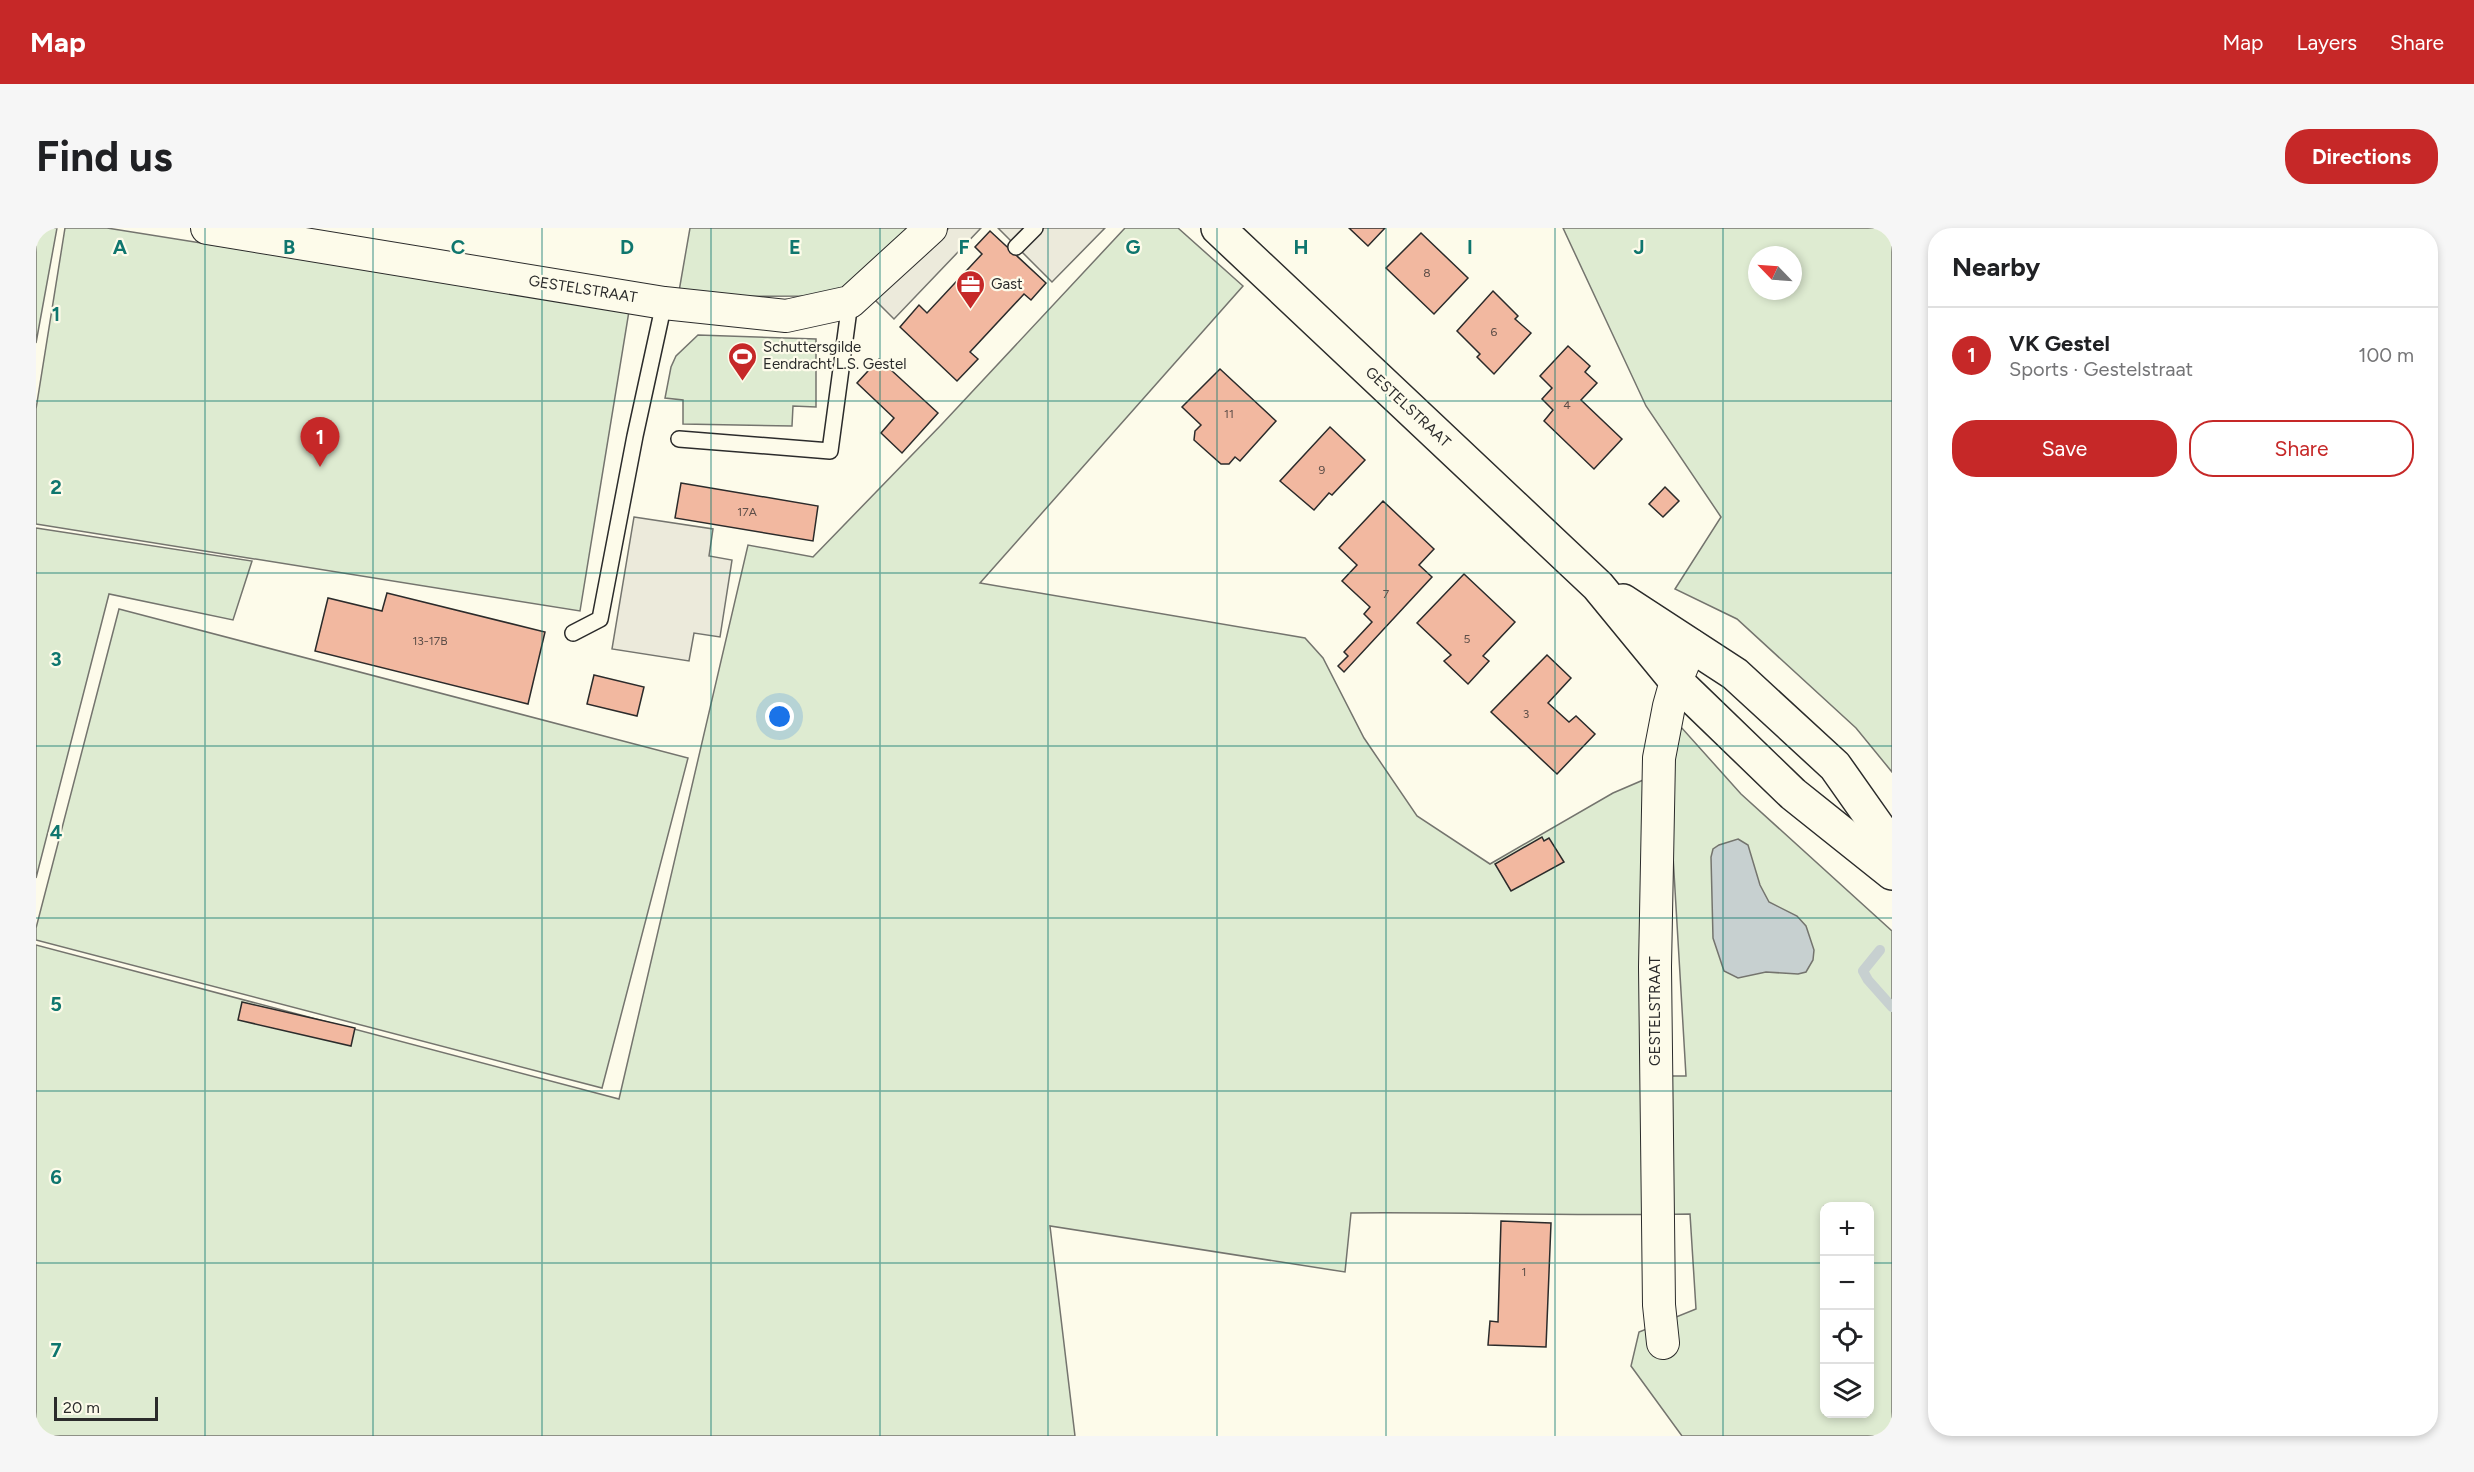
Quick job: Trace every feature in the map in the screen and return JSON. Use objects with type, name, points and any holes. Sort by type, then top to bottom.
[{"type":"main road","name":"GESTELSTRAAT","points":[[1218,228],[1598,586],[1676,681],[1793,794],[1892,873]]},
{"type":"main road","name":"GESTELSTRAAT","points":[[1598,586],[1735,674],[1835,766],[1892,847]]},
{"type":"street","name":"GESTELSTRAAT","points":[[207,228],[664,303],[786,316],[850,302]]},
{"type":"street","points":[[850,302],[931,228]]},
{"type":"street","name":"GESTELSTRAAT","points":[[1663,1343],[1659,1305],[1654,967],[1659,758],[1676,681],[1691,645]]},
{"type":"lane","points":[[1016,247],[1035,228]]},
{"type":"lane","points":[[679,439],[830,451],[850,302]]},
{"type":"lane","points":[[573,633],[600,619],[635,436],[664,303]]},
{"type":"green space","points":[[36,228],[57,228],[36,343]]},
{"type":"green space","points":[[65,228],[107,228],[629,311],[580,611],[36,524],[36,409]]},
{"type":"green space","points":[[690,228],[913,228],[842,289],[810,296],[678,297]]},
{"type":"green space","points":[[1125,228],[1178,228],[1243,286],[980,583],[1305,638],[1323,658],[1364,738],[1417,816],[1490,864],[1613,793],[1648,778],[1653,1076],[1686,1076],[1669,788],[1681,727],[1741,794],[1892,931],[1892,1436],[1682,1436],[1631,1366],[1639,1332],[1696,1309],[1690,1214],[1351,1213],[1345,1272],[1050,1226],[1075,1436],[36,1436],[36,945],[619,1099],[748,545],[813,557],[942,424]]},
{"type":"green space","points":[[1563,228],[1892,228],[1892,772],[1856,728],[1737,619],[1675,589],[1721,517],[1646,406]]},
{"type":"green space","name":"Schuttersgilde Eendracht L.S. Gestel","points":[[698,335],[816,339],[816,407],[793,406],[792,426],[683,424],[683,400],[665,398],[671,367],[676,356]]},
{"type":"green space","points":[[36,528],[252,561],[233,620],[109,594],[36,878]]},
{"type":"green space","points":[[119,609],[688,758],[602,1088],[36,940],[36,928]]},
{"type":"shaded area","points":[[949,228],[981,228],[894,319],[874,299]]},
{"type":"shaded area","points":[[998,228],[1105,228],[1052,282]]},
{"type":"shaded area","points":[[634,517],[713,529],[709,556],[732,560],[720,637],[694,633],[689,661],[612,649]]},
{"type":"shaded area","points":[[1738,839],[1748,845],[1760,885],[1769,902],[1797,916],[1806,926],[1814,950],[1813,960],[1806,972],[1798,974],[1766,972],[1738,978],[1724,971],[1713,938],[1711,857],[1713,849],[1719,845]]},
{"type":"building","points":[[1349,228],[1385,228],[1368,246]]},
{"type":"building","name":"Gast","points":[[990,231],[1046,283],[1031,300],[1024,294],[970,352],[978,359],[957,381],[900,327],[919,305],[927,313],[982,254],[975,247]]},
{"type":"building","points":[[1421,233],[1468,278],[1434,314],[1386,268]]},
{"type":"building","points":[[1493,291],[1518,316],[1515,319],[1531,333],[1494,374],[1477,357],[1480,354],[1457,331]]},
{"type":"building","points":[[1568,346],[1590,366],[1585,372],[1597,383],[1581,400],[1622,439],[1594,469],[1544,421],[1553,410],[1542,399],[1552,388],[1540,376]]},
{"type":"building","points":[[879,359],[938,413],[902,453],[881,433],[894,418],[857,383]]},
{"type":"building","points":[[1220,369],[1276,421],[1240,461],[1235,457],[1229,464],[1221,464],[1194,440],[1195,431],[1201,425],[1182,407]]},
{"type":"building","points":[[1330,427],[1365,460],[1332,495],[1329,493],[1314,510],[1280,481]]},
{"type":"building","points":[[681,483],[818,506],[813,541],[675,518]]},
{"type":"building","points":[[1665,487],[1679,501],[1663,517],[1649,504]]},
{"type":"building","points":[[1383,501],[1434,549],[1419,565],[1432,577],[1344,672],[1338,666],[1348,656],[1344,652],[1372,622],[1364,614],[1370,607],[1342,581],[1357,565],[1339,548]]},
{"type":"building","points":[[1464,574],[1515,622],[1483,656],[1489,661],[1468,684],[1444,661],[1451,655],[1417,623]]},
{"type":"building","points":[[387,593],[545,632],[528,704],[315,651],[328,598],[382,611]]},
{"type":"building","points":[[1547,655],[1571,678],[1548,703],[1569,722],[1576,716],[1595,734],[1557,774],[1491,712]]},
{"type":"building","points":[[594,675],[644,687],[637,716],[587,704]]},
{"type":"building","points":[[1542,837],[1544,841],[1549,838],[1564,862],[1511,891],[1495,864]]},
{"type":"building","points":[[242,1002],[355,1028],[351,1046],[238,1020]]},
{"type":"building","points":[[1501,1221],[1551,1223],[1546,1347],[1488,1345],[1490,1321],[1498,1322]]},
{"type":"waterway","points":[[1880,950],[1863,971],[1892,1007]]},
{"type":"place","name":"Gast","points":[[970,310]]},
{"type":"place","name":"Schuttersgilde Eendracht L.S. Gestel","points":[[742,382]]},
{"type":"place","name":"VK Gestel","points":[[320,467]]}]
